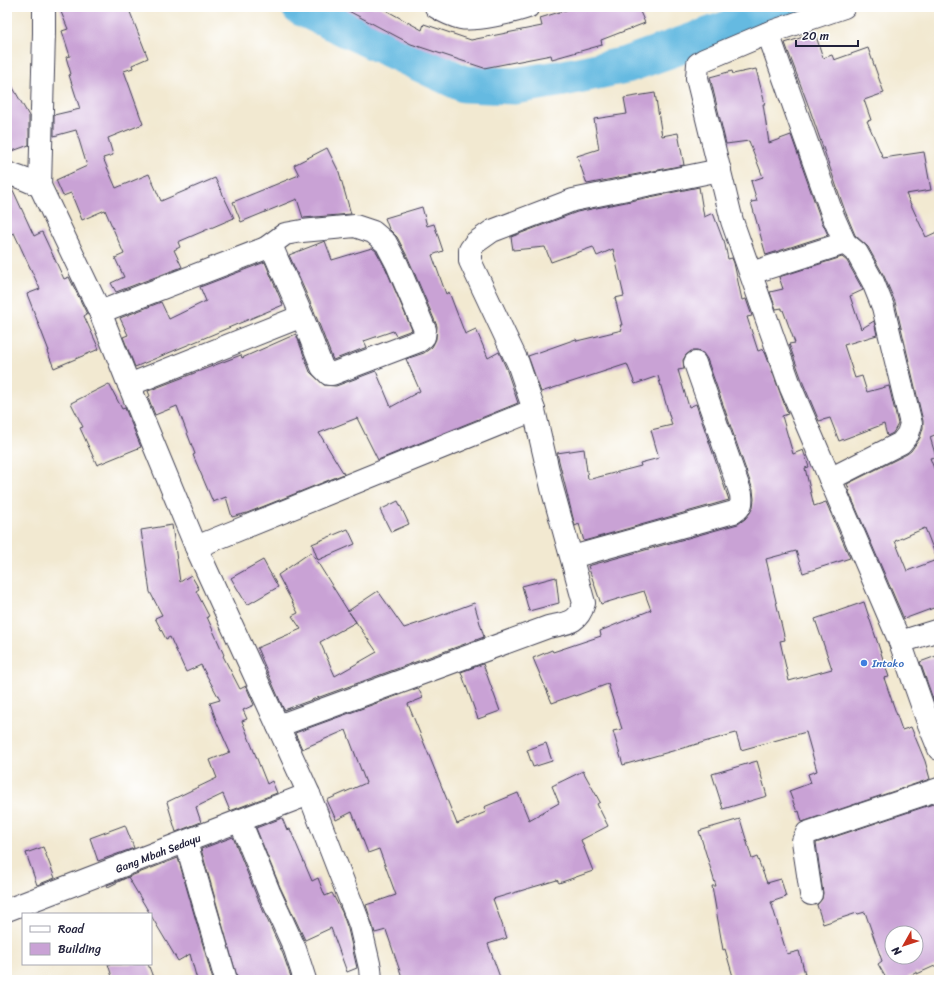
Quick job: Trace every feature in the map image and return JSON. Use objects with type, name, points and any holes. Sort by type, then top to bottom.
[{"type":"street","points":[[44,7],[40,186],[100,312],[196,547],[309,794],[360,925],[370,968],[371,980]]},
{"type":"street","points":[[436,7],[444,13],[463,19],[511,12],[528,7]]},
{"type":"street","points":[[844,7],[768,33],[704,60],[698,64],[697,78],[732,221],[791,388],[900,642],[939,749]]},
{"type":"street","points":[[768,33],[831,209],[845,243],[857,253],[873,282],[883,307],[910,424],[908,434],[901,442],[830,479]]},
{"type":"street","points":[[278,726],[548,627],[571,622],[577,617],[584,603],[552,488],[534,410],[518,363],[470,260],[470,250],[475,243],[492,231],[573,200],[720,170]]},
{"type":"street","points":[[7,173],[40,186]]},
{"type":"street","points":[[100,312],[266,248],[285,234],[355,226],[373,232],[386,244],[425,330],[424,337],[419,341],[329,374],[322,367],[274,252],[269,248],[266,248]]},
{"type":"street","points":[[751,273],[845,243]]},
{"type":"street","points":[[129,385],[302,316]]},
{"type":"street","points":[[572,557],[734,512],[739,508],[742,502],[741,494],[695,363]]},
{"type":"street","points":[[196,547],[534,410]]},
{"type":"street","points":[[900,642],[939,630]]},
{"type":"street","points":[[811,894],[803,841],[807,833],[939,789]]},
{"type":"street","name":"Gang Mbah Sedayu","points":[[7,910],[309,794]]},
{"type":"street","points":[[240,821],[269,892],[295,949],[306,980]]},
{"type":"street","points":[[186,842],[226,980]]},
{"type":"building","points":[[59,7],[128,7],[148,58],[132,65],[133,68],[124,71],[143,124],[108,138],[113,155],[103,158],[116,188],[149,174],[161,201],[215,178],[234,218],[178,242],[180,247],[174,250],[182,267],[116,292],[111,283],[124,277],[115,258],[124,254],[105,210],[82,220],[71,193],[63,196],[56,180],[87,166],[76,130],[54,136],[54,115],[80,109],[69,75],[71,74],[66,57],[70,56],[62,31],[68,29]]},
{"type":"building","points":[[341,7],[380,7],[422,30],[424,24],[471,40],[542,26],[540,18],[576,7],[638,7],[645,23],[601,40],[602,45],[552,59],[551,55],[484,68],[411,44]]},
{"type":"building","points":[[815,33],[823,58],[832,55],[834,60],[868,48],[884,93],[864,100],[871,120],[867,121],[883,158],[924,152],[931,190],[906,194],[926,237],[939,231],[939,433],[930,437],[936,457],[930,458],[939,481],[939,559],[939,606],[904,619],[849,492],[850,491],[847,484],[911,451],[920,438],[923,428],[923,421],[895,302],[884,276],[868,247],[855,235],[785,43]],"holes":[[[925,528],[937,559],[939,559],[907,571],[895,541]]]},
{"type":"building","points":[[756,69],[765,104],[763,104],[769,143],[791,135],[821,220],[828,235],[766,255],[751,202],[757,201],[751,181],[763,177],[749,141],[726,144],[710,77],[732,71],[733,74]]},
{"type":"building","points":[[7,77],[29,116],[29,145],[7,153]]},
{"type":"building","points":[[655,93],[662,136],[678,133],[684,165],[587,184],[577,156],[599,149],[594,119],[627,114],[624,98]]},
{"type":"building","points":[[327,148],[339,172],[351,214],[303,218],[297,199],[241,222],[233,202],[299,175],[294,165]]},
{"type":"building","points":[[7,186],[12,188],[34,236],[42,232],[64,279],[69,277],[87,314],[84,316],[99,349],[54,368],[27,294],[40,289],[14,233],[7,236]]},
{"type":"building","points":[[699,187],[704,217],[713,213],[724,240],[728,259],[732,258],[734,263],[742,300],[746,299],[752,316],[747,317],[758,351],[763,349],[765,352],[788,414],[782,416],[793,454],[803,450],[809,467],[805,468],[814,506],[826,502],[850,558],[803,573],[796,551],[766,559],[785,640],[780,641],[789,681],[832,669],[815,619],[864,602],[889,677],[884,678],[902,730],[911,727],[925,761],[930,779],[802,822],[799,811],[797,812],[789,791],[811,783],[808,774],[817,771],[806,732],[741,750],[736,733],[623,765],[613,731],[622,729],[608,684],[552,703],[533,658],[552,650],[553,652],[601,636],[600,631],[651,610],[644,591],[601,604],[588,566],[738,524],[750,513],[753,507],[754,499],[753,490],[707,359],[703,353],[691,351],[683,360],[684,369],[678,370],[689,407],[696,404],[729,500],[584,541],[579,524],[575,526],[557,453],[584,449],[588,479],[591,479],[641,466],[640,463],[659,458],[651,430],[672,425],[658,376],[635,384],[627,364],[541,392],[528,356],[576,339],[577,341],[622,330],[615,298],[624,296],[613,249],[597,256],[593,247],[551,262],[545,247],[513,250],[511,237],[577,212]]},
{"type":"building","points":[[422,207],[427,226],[434,224],[443,251],[432,255],[446,294],[449,292],[465,334],[476,329],[488,358],[499,352],[518,403],[378,460],[357,418],[319,433],[344,474],[247,513],[232,517],[226,497],[213,502],[193,455],[195,454],[177,406],[155,415],[148,397],[150,396],[148,391],[241,355],[242,358],[296,334],[310,372],[324,385],[336,386],[376,371],[391,407],[420,391],[406,359],[424,353],[432,347],[436,339],[437,326],[408,258],[397,237],[389,229],[385,218]]},
{"type":"building","points":[[325,241],[332,260],[372,248],[376,251],[386,269],[412,330],[396,336],[393,331],[364,341],[367,347],[333,360],[314,311],[289,255]]},
{"type":"building","points":[[842,257],[847,261],[863,290],[850,296],[861,329],[874,321],[877,335],[844,345],[855,378],[862,376],[867,392],[889,386],[898,424],[893,433],[887,436],[884,424],[839,441],[830,418],[819,421],[789,344],[795,343],[783,310],[782,308],[776,309],[770,292],[783,289],[779,277]]},
{"type":"building","points":[[265,262],[283,305],[135,367],[123,337],[128,335],[120,318],[161,302],[169,319],[206,301],[200,287]]},
{"type":"building","points":[[109,384],[122,409],[125,408],[141,447],[97,465],[80,428],[83,427],[71,403]]},
{"type":"building","points":[[398,501],[409,524],[391,532],[380,510]]},
{"type":"building","points":[[172,525],[180,582],[191,575],[199,589],[196,591],[209,616],[207,617],[224,655],[223,656],[240,689],[246,686],[254,705],[243,710],[247,719],[242,721],[267,784],[272,781],[277,793],[230,811],[223,794],[196,807],[201,822],[176,832],[167,802],[217,778],[210,760],[230,752],[210,703],[220,700],[201,665],[186,672],[170,637],[166,639],[155,618],[162,615],[150,592],[141,530]]},
{"type":"building","points":[[348,529],[355,544],[318,560],[312,544]]},
{"type":"building","points":[[311,552],[348,611],[378,591],[404,628],[474,603],[484,637],[284,710],[257,648],[301,629],[292,616],[298,613],[278,575]],"holes":[[[356,622],[377,652],[335,676],[320,642]]]},
{"type":"building","points":[[263,560],[278,587],[247,605],[231,578]]},
{"type":"building","points":[[556,577],[559,603],[529,611],[522,586]]},
{"type":"building","points":[[939,655],[939,716],[920,662]]},
{"type":"building","points":[[483,664],[500,711],[478,719],[461,672]]},
{"type":"building","points":[[418,688],[423,698],[408,704],[457,824],[486,812],[484,807],[518,793],[529,820],[559,803],[552,786],[583,771],[600,802],[597,804],[608,826],[581,840],[593,871],[559,883],[557,880],[493,899],[507,938],[488,944],[501,980],[403,980],[386,930],[375,933],[366,905],[396,895],[379,849],[368,853],[352,812],[336,820],[327,800],[366,783],[346,730],[302,749],[295,733]]},
{"type":"building","points":[[546,743],[552,761],[533,767],[527,750]]},
{"type":"building","points":[[757,761],[767,796],[723,809],[712,774]]},
{"type":"building","points":[[939,802],[939,964],[917,974],[917,972],[903,980],[887,980],[878,964],[882,961],[865,912],[857,913],[823,924],[817,905],[822,899],[823,893],[816,843]]},
{"type":"building","points":[[282,818],[287,830],[290,829],[312,881],[318,878],[325,896],[332,893],[342,912],[348,929],[357,968],[347,972],[331,928],[305,940],[280,887],[256,828]]},
{"type":"building","points":[[740,819],[752,859],[757,857],[767,883],[781,879],[786,897],[771,902],[787,954],[799,951],[805,974],[782,980],[734,980],[725,949],[723,950],[712,886],[716,886],[699,831]]},
{"type":"building","points":[[125,825],[134,848],[98,861],[90,838]]},
{"type":"building","points":[[233,837],[257,897],[283,954],[292,980],[238,980],[201,849]]},
{"type":"building","points":[[43,847],[55,878],[37,885],[26,853]]},
{"type":"building","points":[[178,858],[213,980],[197,980],[190,954],[178,961],[152,917],[152,913],[149,913],[128,877]]},
{"type":"building","points":[[128,877],[108,887],[107,885]]},
{"type":"building","points":[[108,965],[148,965],[154,980],[113,980]]},
{"type":"waterway","points":[[300,7],[464,84],[514,86],[564,78],[626,65],[790,7]]},
{"type":"place","name":"Intako","points":[[864,663]]}]
